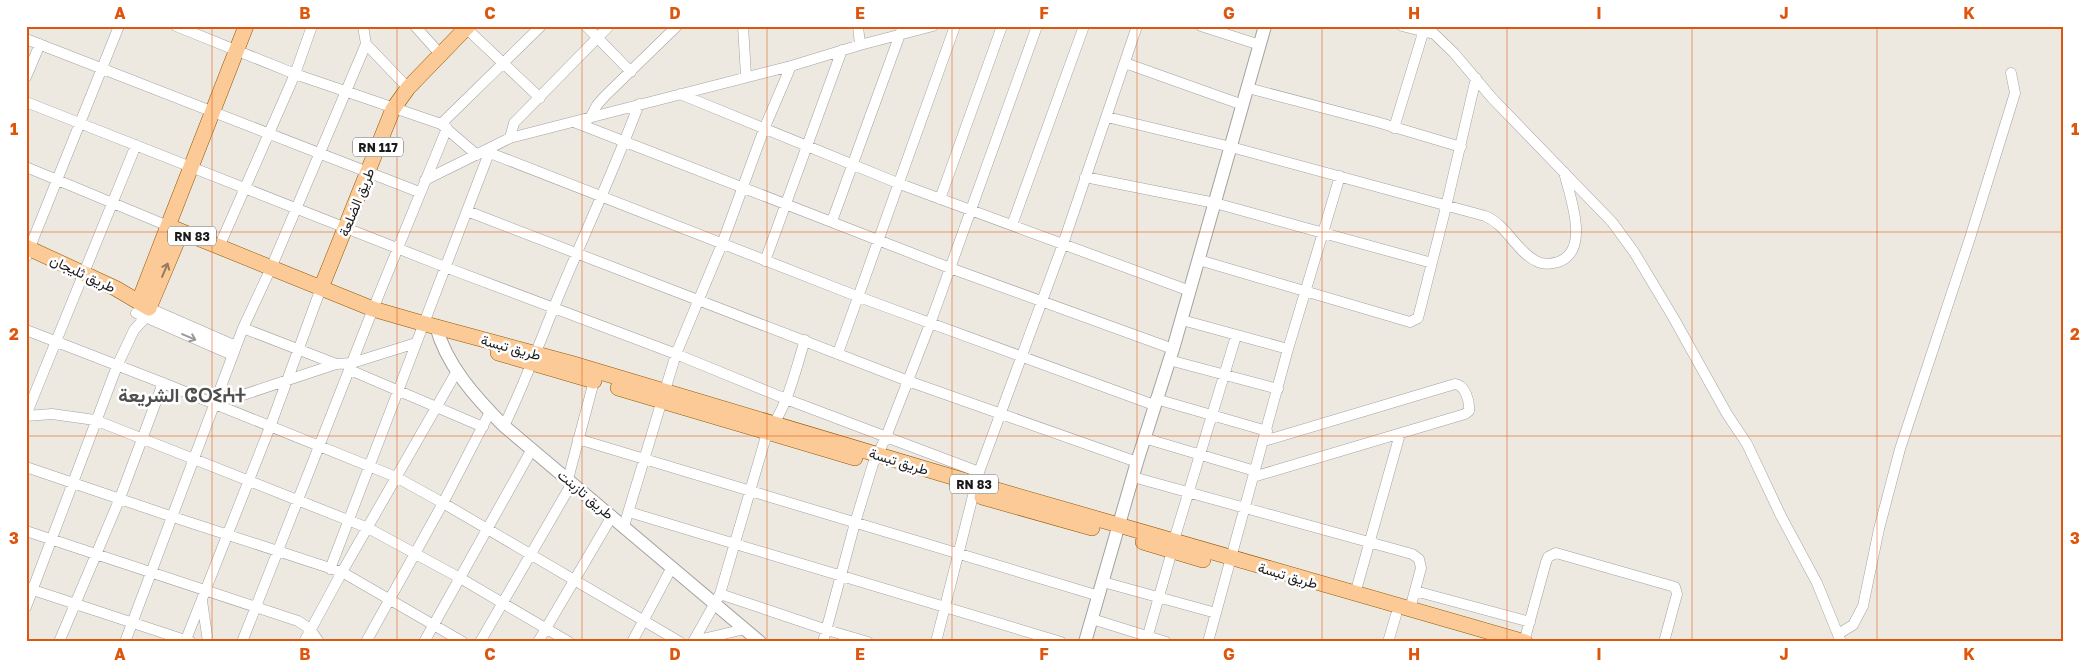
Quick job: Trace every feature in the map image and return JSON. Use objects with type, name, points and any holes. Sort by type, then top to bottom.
[{"type":"main road","name":"RN 83","points":[[174,229],[191,166],[246,26]]},
{"type":"main road","name":"طريق الضلعة","points":[[321,288],[369,172],[392,108],[408,88],[467,27]]},
{"type":"main road","name":"طريق تبسة","points":[[174,229],[373,308],[534,359],[876,459],[976,484],[1230,563],[1403,612],[1524,642]]},
{"type":"main road","points":[[142,310],[174,229]]},
{"type":"main road","name":"طريق ثليجان","points":[[27,250],[82,272],[142,310]]},
{"type":"main road","name":"طريق تبسة","points":[[534,359],[594,381],[662,396]]},
{"type":"main road","name":"طريق تبسة","points":[[1230,563],[1355,594],[1490,642]]},
{"type":"street","points":[[27,250],[119,26]]},
{"type":"street","points":[[176,26],[295,74],[444,126],[484,153],[603,197],[930,324],[1022,358],[1155,402],[1211,414],[1267,431]]},
{"type":"street","points":[[219,247],[295,74],[312,26]]},
{"type":"street","points":[[125,642],[243,328],[271,268],[366,44],[363,26]]},
{"type":"street","points":[[414,26],[440,54]]},
{"type":"street","points":[[242,642],[398,249],[444,126],[502,64],[541,26]]},
{"type":"street","points":[[586,26],[631,72]]},
{"type":"street","points":[[510,138],[514,123],[609,26]]},
{"type":"street","points":[[590,118],[597,105],[677,26]]},
{"type":"street","points":[[743,26],[746,76]]},
{"type":"street","points":[[858,26],[860,45]]},
{"type":"street","points":[[425,180],[484,153],[510,138],[791,66],[902,30],[933,26]]},
{"type":"street","points":[[838,353],[956,26]]},
{"type":"street","points":[[940,199],[1002,26]]},
{"type":"street","points":[[823,642],[855,522],[876,459],[930,324],[1037,26]]},
{"type":"street","points":[[1012,225],[1084,26]]},
{"type":"street","points":[[936,642],[976,484],[1063,244],[1137,26]]},
{"type":"street","points":[[1201,26],[1260,46]]},
{"type":"street","points":[[1085,642],[1119,530],[1144,438],[1182,320],[1265,26]]},
{"type":"street","points":[[1402,26],[1425,30],[1434,34],[1454,53],[1492,98],[1612,222],[1646,271],[1726,414],[1747,444],[1781,516],[1817,583],[1839,638],[1853,624],[1863,606],[1879,529],[1900,449],[1970,238],[2015,92],[2011,73]]},
{"type":"street","points":[[467,27],[502,64],[540,98]]},
{"type":"street","points":[[832,221],[902,30]]},
{"type":"street","points":[[1394,128],[1425,30]]},
{"type":"street","points":[[26,38],[420,192]]},
{"type":"street","points":[[26,78],[40,44]]},
{"type":"street","points":[[366,44],[408,88]]},
{"type":"street","points":[[765,261],[842,50]]},
{"type":"street","points":[[1124,63],[1243,104]]},
{"type":"street","points":[[624,526],[676,354],[722,244],[764,129],[791,66]]},
{"type":"street","points":[[1199,260],[1410,322],[1414,321],[1418,318],[1476,78]]},
{"type":"street","points":[[1248,88],[1460,147]]},
{"type":"street","points":[[680,94],[900,184],[1190,291]]},
{"type":"street","points":[[26,102],[398,249],[676,354],[886,437],[976,484]]},
{"type":"street","points":[[504,426],[603,197],[639,104]]},
{"type":"street","points":[[1107,117],[1231,146],[1494,220],[1517,246],[1532,258],[1544,264],[1553,264],[1568,258],[1572,252],[1577,234],[1564,171]]},
{"type":"street","points":[[574,122],[1042,302],[1171,355],[1224,375],[1278,389]]},
{"type":"street","points":[[136,145],[82,272],[26,416],[52,414],[95,420],[368,528],[460,578],[569,642]]},
{"type":"street","points":[[330,569],[416,343],[428,326],[445,267],[467,211],[484,153]]},
{"type":"street","points":[[26,167],[174,229]]},
{"type":"street","points":[[1208,642],[1288,349],[1340,176]]},
{"type":"street","points":[[1086,177],[1215,204],[1432,262]]},
{"type":"street","points":[[467,211],[908,381],[1137,462]]},
{"type":"street","points":[[29,589],[187,641],[226,535],[270,427],[321,288]]},
{"type":"street","points":[[26,607],[29,589],[51,539],[95,420],[142,310],[234,351]]},
{"type":"street","points":[[1182,320],[1288,349]]},
{"type":"street","name":"طريق تازبنت","points":[[428,326],[457,371],[490,412],[504,426],[672,567],[717,599],[760,642]]},
{"type":"street","points":[[243,328],[336,364],[351,366],[399,390],[483,427]]},
{"type":"street","points":[[26,330],[215,402],[319,448],[396,477],[488,528],[680,642]]},
{"type":"street","points":[[1147,639],[1211,414],[1236,336]]},
{"type":"street","points":[[693,642],[717,599],[771,428],[786,399],[805,340]]},
{"type":"street","points":[[351,366],[416,343]]},
{"type":"street","points":[[215,402],[286,382],[336,364]]},
{"type":"street","points":[[304,642],[457,371]]},
{"type":"street","points":[[480,642],[531,554],[570,481],[578,439],[594,381]]},
{"type":"street","points":[[59,642],[120,498],[163,383]]},
{"type":"street","points":[[1144,438],[1254,474],[1465,414],[1469,411],[1470,405],[1463,388],[1455,384],[1264,441]]},
{"type":"street","points":[[366,642],[415,555],[490,412]]},
{"type":"street","points":[[1355,594],[1400,434]]},
{"type":"street","points":[[578,439],[1099,596]]},
{"type":"street","points":[[424,642],[532,450]]},
{"type":"street","points":[[26,467],[342,572],[463,642]]},
{"type":"street","points":[[1133,477],[1412,554],[1419,559],[1421,568],[1415,591],[1388,642]]},
{"type":"street","points":[[629,512],[1061,642]]},
{"type":"street","points":[[538,642],[612,516]]},
{"type":"street","points":[[26,531],[298,621],[310,629],[319,642]]},
{"type":"street","points":[[1524,642],[1547,559],[1553,553],[1559,553],[1675,587],[1678,594],[1664,642]]},
{"type":"street","points":[[632,642],[672,567]]},
{"type":"street","points":[[1103,582],[1216,613]]},
{"type":"street","points":[[1415,591],[1530,622]]},
{"type":"street","points":[[717,599],[868,642]]},
{"type":"street","points":[[202,600],[209,641]]},
{"type":"street","points":[[1092,619],[1147,639],[1166,642]]},
{"type":"street","points":[[693,642],[745,629]]},
{"type":"district","name":"الشريعة ⵛⵔⵉⵄⵜ","points":[[182,394]]}]
